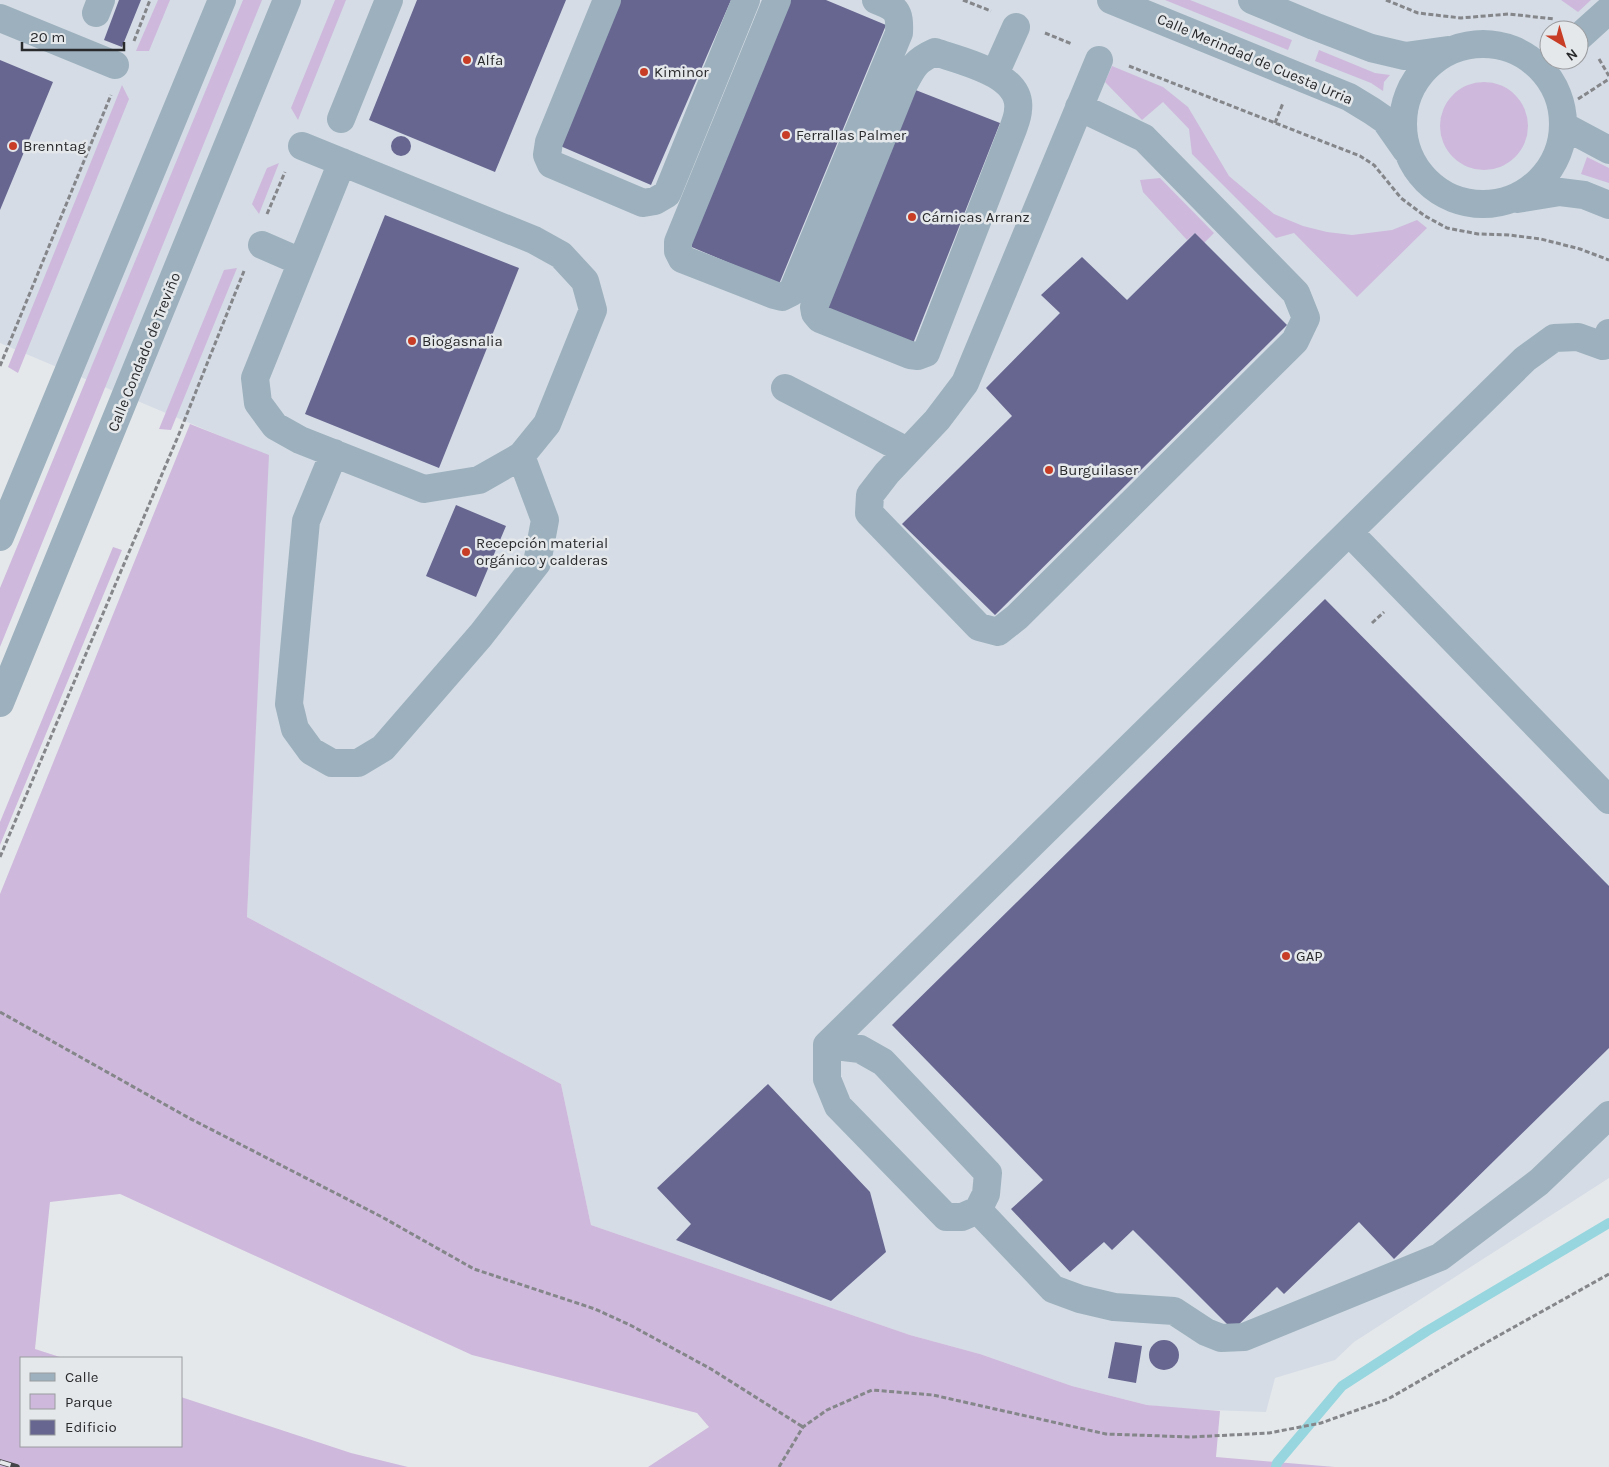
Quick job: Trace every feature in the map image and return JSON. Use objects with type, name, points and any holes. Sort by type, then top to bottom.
[{"type":"street","points":[[0,537],[222,0]]},
{"type":"street","name":"Calle Condado de Treviño","points":[[0,703],[287,0]]},
{"type":"street","points":[[342,119],[389,0]]},
{"type":"street","points":[[608,0],[549,142],[547,155],[551,164],[643,203],[654,201],[667,194],[746,0]]},
{"type":"street","points":[[777,0],[678,242],[678,251],[682,259],[774,295],[782,296],[792,292],[899,33],[900,18],[894,7],[876,0]]},
{"type":"street","name":"Calle Merindad de Cuesta Urria","points":[[1111,0],[1349,97],[1385,120],[1409,154]]},
{"type":"street","points":[[1252,0],[1371,48],[1405,56],[1472,44],[1487,44],[1504,46],[1521,53],[1538,64],[1551,80],[1558,93],[1563,117],[1559,151],[1546,175],[1535,185],[1523,193],[1501,202]]},
{"type":"street","points":[[1589,28],[1609,10]]},
{"type":"street","points":[[0,18],[115,64]]},
{"type":"street","points":[[996,74],[1016,27]]},
{"type":"street","points":[[1457,48],[1440,57],[1425,69],[1415,82],[1408,96],[1403,122],[1404,138],[1409,154],[1421,176],[1439,191],[1465,202],[1483,204],[1560,192],[1584,195],[1609,205]]},
{"type":"street","points":[[935,52],[996,74],[1008,84],[1015,94],[1019,109],[1013,129],[926,353],[918,356],[910,355],[820,319],[815,313],[814,307],[911,69],[921,58],[935,52]]},
{"type":"street","points":[[1521,53],[1539,55]]},
{"type":"street","points":[[1079,107],[1144,138],[1296,293],[1306,318],[1295,341],[1017,617],[998,632],[979,627],[869,512],[870,494],[936,420],[965,383],[1079,107],[1099,60]]},
{"type":"street","points":[[1563,117],[1609,150]]},
{"type":"street","points":[[302,146],[342,162],[534,240],[561,255],[586,281],[593,310],[547,424],[520,456],[479,480],[424,489],[300,440],[275,426],[258,403],[255,378],[342,162]]},
{"type":"street","points":[[262,245],[301,262]]},
{"type":"street","points":[[827,1045],[860,1050],[883,1062],[988,1173],[986,1194],[978,1210],[962,1217],[946,1217],[838,1106],[827,1079],[827,1045],[1525,359],[1554,338],[1578,337],[1603,346],[1609,333]]},
{"type":"street","points":[[785,388],[908,451]]},
{"type":"street","points":[[334,454],[306,521],[288,704],[295,729],[311,751],[332,763],[358,763],[383,748],[481,635],[537,563],[545,520],[520,456]]},
{"type":"street","points":[[1349,532],[1609,800]]},
{"type":"street","points":[[978,1210],[1054,1289],[1080,1299],[1114,1307],[1174,1311],[1206,1332],[1221,1338],[1244,1336],[1440,1257],[1539,1182],[1609,1115]]},
{"type":"path","points":[[133,42],[150,0]]},
{"type":"path","points":[[1386,0],[1418,13],[1461,18],[1509,14],[1557,19]]},
{"type":"path","points":[[1563,117],[1609,79]]},
{"type":"path","points":[[0,366],[112,95]]},
{"type":"path","points":[[1275,124],[1360,156],[1374,165],[1401,198],[1425,216],[1447,228],[1478,234],[1509,234],[1541,239],[1580,249],[1609,260]]},
{"type":"path","points":[[266,216],[285,171]]},
{"type":"path","points":[[0,857],[178,434],[244,270]]},
{"type":"path","points":[[0,1012],[189,1118],[382,1217],[474,1269],[595,1309],[630,1325],[711,1369],[803,1427]]},
{"type":"path","points":[[779,1467],[803,1427],[827,1410],[872,1390],[933,1395],[1106,1434],[1192,1437],[1269,1433],[1322,1423],[1388,1399],[1489,1340],[1609,1274]]},
{"type":"shaded area","points":[[0,0],[1609,0],[1609,1178],[1354,1342],[1335,1360],[1275,1378],[1266,1412],[1184,1409],[1147,1405],[1072,1386],[980,1354],[910,1335],[591,1225],[561,1084],[247,917],[268,456],[0,343]]},
{"type":"green space","points":[[158,0],[170,0],[149,51],[136,51]]},
{"type":"green space","points":[[243,0],[262,0],[0,647],[0,588]]},
{"type":"green space","points":[[335,0],[346,0],[298,120],[291,108]]},
{"type":"green space","points":[[1165,0],[1190,0],[1292,40],[1288,50]]},
{"type":"green space","points":[[1561,0],[1591,0],[1578,12]]},
{"type":"green space","points":[[1319,50],[1375,73],[1390,75],[1384,82],[1383,91],[1371,83],[1315,61]]},
{"type":"green space","points":[[1112,66],[1163,87],[1188,107],[1229,176],[1274,214],[1303,226],[1327,232],[1352,235],[1392,230],[1417,220],[1427,228],[1357,297],[1294,233],[1276,238],[1192,154],[1189,129],[1163,102],[1142,120],[1105,82]]},
{"type":"green space","points":[[1484,82],[1501,85],[1509,89],[1521,101],[1525,109],[1528,126],[1525,143],[1521,151],[1509,163],[1501,167],[1484,170],[1467,167],[1459,163],[1447,151],[1443,143],[1440,126],[1443,109],[1447,101],[1459,89],[1467,85]]},
{"type":"green space","points":[[122,85],[129,99],[18,373],[8,367]]},
{"type":"green space","points":[[1587,157],[1609,168],[1609,183],[1581,174]]},
{"type":"green space","points":[[279,163],[259,214],[252,204],[267,168]]},
{"type":"green space","points":[[1160,178],[1214,233],[1204,243],[1195,233],[1187,240],[1143,192],[1140,180]]},
{"type":"green space","points":[[237,268],[171,430],[159,429],[224,270]]},
{"type":"green space","points":[[190,424],[269,455],[247,917],[561,1084],[591,1225],[910,1335],[980,1354],[1072,1386],[1147,1405],[1220,1411],[1216,1457],[1335,1467],[648,1467],[709,1427],[697,1413],[472,1355],[120,1194],[50,1202],[35,1349],[60,1357],[20,1357],[20,1447],[182,1447],[182,1397],[351,1453],[408,1467],[0,1467],[0,894]]},
{"type":"green space","points":[[113,547],[122,550],[0,845],[0,822]]},
{"type":"building","points":[[119,0],[141,0],[122,47],[104,40]]},
{"type":"building","name":"Alfa","points":[[417,0],[566,0],[495,172],[369,120]]},
{"type":"building","name":"Kiminor","points":[[621,0],[731,0],[651,185],[558,145]]},
{"type":"building","name":"Ferrallas Palmer","points":[[789,0],[826,0],[886,25],[779,284],[687,245]]},
{"type":"building","name":"Brenntag","points":[[0,60],[53,82],[0,210]]},
{"type":"building","name":"Cárnicas Arranz","points":[[913,89],[1000,123],[912,346],[825,311]]},
{"type":"building","points":[[401,136],[408,139],[411,146],[408,153],[401,156],[394,153],[391,146],[394,139]]},
{"type":"building","name":"Biogasnalia","points":[[385,215],[519,268],[439,468],[305,414]]},
{"type":"building","name":"Burguilaser","points":[[1195,233],[1287,325],[995,615],[902,524],[1012,416],[986,388],[1060,313],[1041,295],[1082,257],[1127,300]]},
{"type":"building","name":"Recepción material orgánico y calderas","points":[[456,505],[506,526],[476,597],[426,576]]},
{"type":"building","name":"GAP","points":[[1325,599],[1609,886],[1609,1048],[1394,1259],[1359,1222],[1284,1294],[1277,1287],[1233,1330],[1133,1230],[1112,1250],[1104,1242],[1070,1272],[1011,1209],[1043,1180],[892,1025]]},
{"type":"building","points":[[768,1084],[870,1192],[886,1252],[831,1301],[676,1240],[691,1224],[657,1188]]},
{"type":"building","points":[[1164,1340],[1175,1344],[1179,1355],[1175,1366],[1164,1370],[1153,1366],[1149,1355],[1153,1344]]},
{"type":"building","points":[[1115,1342],[1142,1346],[1136,1383],[1108,1378]]},
{"type":"waterway","points":[[1276,1467],[1277,1463],[1342,1386],[1427,1331],[1609,1223]]},
{"type":"railway","points":[[0,1462],[17,1467]]},
{"type":"place","name":"Alfa","points":[[467,60]]},
{"type":"place","name":"Kiminor","points":[[644,72]]},
{"type":"place","name":"Ferrallas Palmer","points":[[786,135]]},
{"type":"place","name":"Brenntag","points":[[13,146]]},
{"type":"place","name":"Cárnicas Arranz","points":[[912,217]]},
{"type":"place","name":"Biogasnalia","points":[[412,341]]},
{"type":"place","name":"Burguilaser","points":[[1049,470]]},
{"type":"place","name":"Recepción material orgánico y calderas","points":[[466,552]]},
{"type":"place","name":"GAP","points":[[1286,956]]}]
